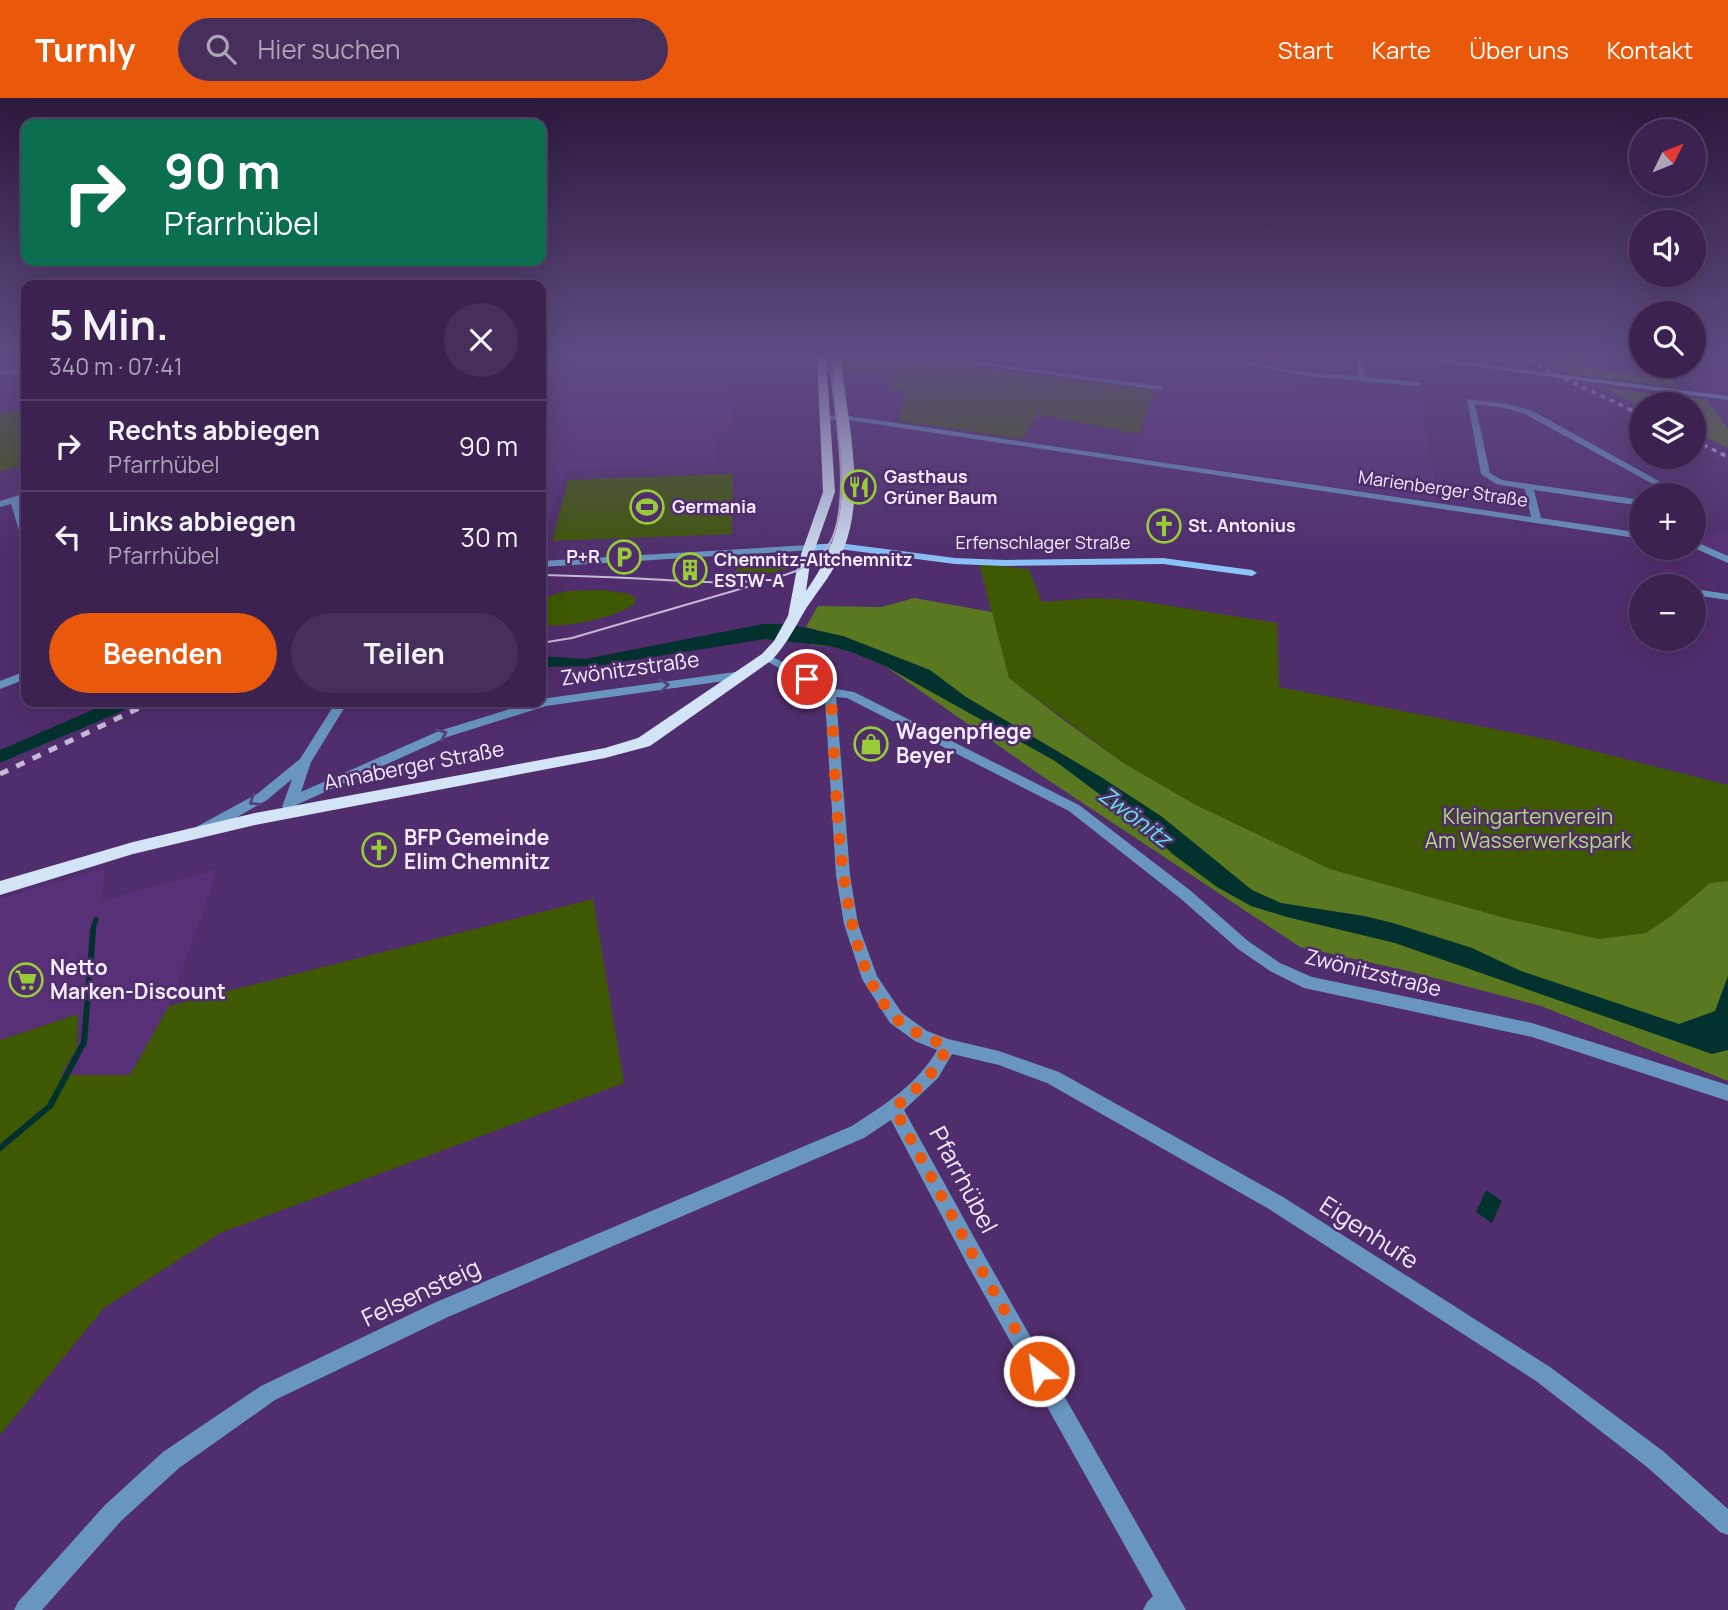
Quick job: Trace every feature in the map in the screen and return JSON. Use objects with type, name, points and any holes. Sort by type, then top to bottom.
[{"type":"main road","name":"Annaberger Straße","points":[[793,620],[808,548],[829,492],[825,428]]},
{"type":"main road","name":"Annaberger Straße","points":[[0,888],[133,848],[289,807],[592,755],[644,742],[767,657],[780,643],[827,570],[839,546],[847,513],[843,428]]},
{"type":"main road","name":"Erfenschlager Straße","points":[[808,548],[839,546],[955,561],[1005,563],[1163,561],[1252,573]]},
{"type":"street","name":"Marienberger Straße","points":[[913,428],[1629,534]]},
{"type":"street","points":[[1476,428],[1486,474],[1499,482],[1629,501]]},
{"type":"street","points":[[1556,428],[1657,483]]},
{"type":"street","points":[[1528,487],[1537,520]]},
{"type":"street","points":[[0,504],[21,498]]},
{"type":"street","points":[[13,500],[21,523]]},
{"type":"street","name":"Erfenschlager Straße","points":[[546,564],[808,548]]},
{"type":"street","points":[[1706,549],[1728,560]]},
{"type":"street","points":[[1706,594],[1728,597]]},
{"type":"street","points":[[767,657],[828,692],[831,698],[843,875],[851,923],[870,979],[896,1018],[922,1035],[947,1046],[935,1070],[894,1108]]},
{"type":"street","name":"Zwönitzstraße","points":[[546,703],[742,675]]},
{"type":"street","points":[[0,685],[21,677]]},
{"type":"street","name":"Zwönitzstraße","points":[[828,692],[850,695],[1074,808],[1186,895],[1243,945],[1275,967],[1310,982],[1532,1030],[1728,1093]]},
{"type":"street","points":[[289,807],[305,762],[339,707]]},
{"type":"street","name":"Zwönitzstraße","points":[[289,807],[443,734],[529,707]]},
{"type":"street","points":[[199,832],[262,797],[305,762]]},
{"type":"street","name":"Eigenhufe","points":[[947,1046],[999,1058],[1053,1077],[1276,1203],[1543,1374],[1656,1460],[1728,1524]]},
{"type":"street","name":"Pfarrhübel","points":[[894,1108],[1166,1607]]},
{"type":"street","name":"Felsensteig","points":[[26,1610],[113,1513],[171,1460],[268,1393],[442,1310],[858,1132],[894,1108]]},
{"type":"shaded area","points":[[546,428],[729,428],[717,437],[715,463],[568,469],[548,518]]},
{"type":"shaded area","points":[[1141,428],[1426,428],[1439,502],[1132,456]]},
{"type":"shaded area","points":[[1706,437],[1728,448],[1728,465],[1706,454]]},
{"type":"shaded area","points":[[1728,530],[1728,560],[1706,548],[1706,536]]},
{"type":"shaded area","points":[[105,869],[101,901],[218,869],[169,1006],[130,1075],[61,1075],[77,1047],[78,1014],[0,1040],[0,898]]},
{"type":"green space","points":[[0,428],[21,428],[21,466],[0,472]]},
{"type":"green space","points":[[944,428],[1029,428],[1022,439]]},
{"type":"green space","points":[[1106,428],[1141,428],[1139,434]]},
{"type":"green space","points":[[1706,428],[1727,428],[1728,448],[1706,437]]},
{"type":"green space","name":"Germania","points":[[733,474],[732,534],[552,541],[568,480]]},
{"type":"green space","points":[[779,558],[788,561],[789,568],[763,575],[727,578],[748,560]]},
{"type":"green space","name":"Kleingartenverein Am Wasserwerkspark","points":[[979,564],[1029,569],[1042,602],[1093,598],[1134,600],[1277,623],[1279,687],[1550,740],[1728,785],[1728,881],[1710,883],[1646,933],[1599,939],[1505,918],[1330,869],[1196,805],[1125,764],[1009,678]]},
{"type":"green space","points":[[603,590],[630,594],[636,599],[635,603],[617,613],[590,621],[546,625],[546,597],[567,591]]},
{"type":"green space","points":[[914,598],[992,612],[1009,678],[1065,721],[1125,764],[1196,805],[1330,869],[1505,918],[1599,939],[1646,933],[1710,883],[1728,881],[1728,1081],[1541,1006],[1408,971],[1300,947],[1039,774],[885,666],[851,652],[829,646],[811,645],[817,630],[806,627],[818,606],[882,607]]},
{"type":"green space","points":[[593,899],[624,1083],[220,1233],[104,1308],[0,1435],[0,1040],[78,1014],[77,1047],[61,1075],[130,1075],[169,1006]]},
{"type":"water","name":"Zwönitz","points":[[763,624],[788,624],[843,636],[930,670],[966,697],[1161,816],[1252,890],[1281,903],[1393,923],[1472,948],[1521,971],[1679,1024],[1715,1011],[1728,976],[1728,1050],[1712,1054],[1395,943],[1251,906],[1217,887],[1174,855],[1142,826],[1055,761],[885,666],[851,652],[829,646],[765,639],[596,666],[546,667],[546,656],[585,659]]},
{"type":"water","points":[[99,707],[131,707],[0,763],[0,750]]},
{"type":"water","points":[[1486,1190],[1502,1201],[1492,1223],[1476,1212]]},
{"type":"waterway","points":[[92,932],[96,919]]},
{"type":"waterway","points":[[0,1148],[50,1106],[84,1042],[93,931]]},
{"type":"tram line","points":[[546,575],[720,582],[774,578],[798,570],[817,559],[831,541],[837,523],[841,477],[837,428]]},
{"type":"tram line","points":[[546,642],[572,638],[747,587]]},
{"type":"railway","points":[[1706,446],[1728,457]]},
{"type":"railway","points":[[0,774],[141,707]]},
{"type":"place","name":"Gasthaus Grüner Baum","points":[[859,487]]},
{"type":"place","name":"Germania","points":[[647,507]]},
{"type":"place","name":"St. Antonius","points":[[1164,526]]},
{"type":"place","name":"P+R","points":[[624,557]]},
{"type":"place","name":"Chemnitz-Altchemnitz ESTW-A","points":[[690,570]]},
{"type":"place","name":"Wagenpflege Beyer","points":[[871,744]]},
{"type":"place","name":"BFP Gemeinde Elim Chemnitz","points":[[379,850]]},
{"type":"place","name":"Netto Marken-Discount","points":[[26,980]]},
{"type":"route","points":[[807,679],[822,687],[831,698],[843,875],[851,923],[870,979],[896,1018],[922,1035],[947,1046],[941,1062],[922,1084],[894,1108],[1039,1371]]}]
